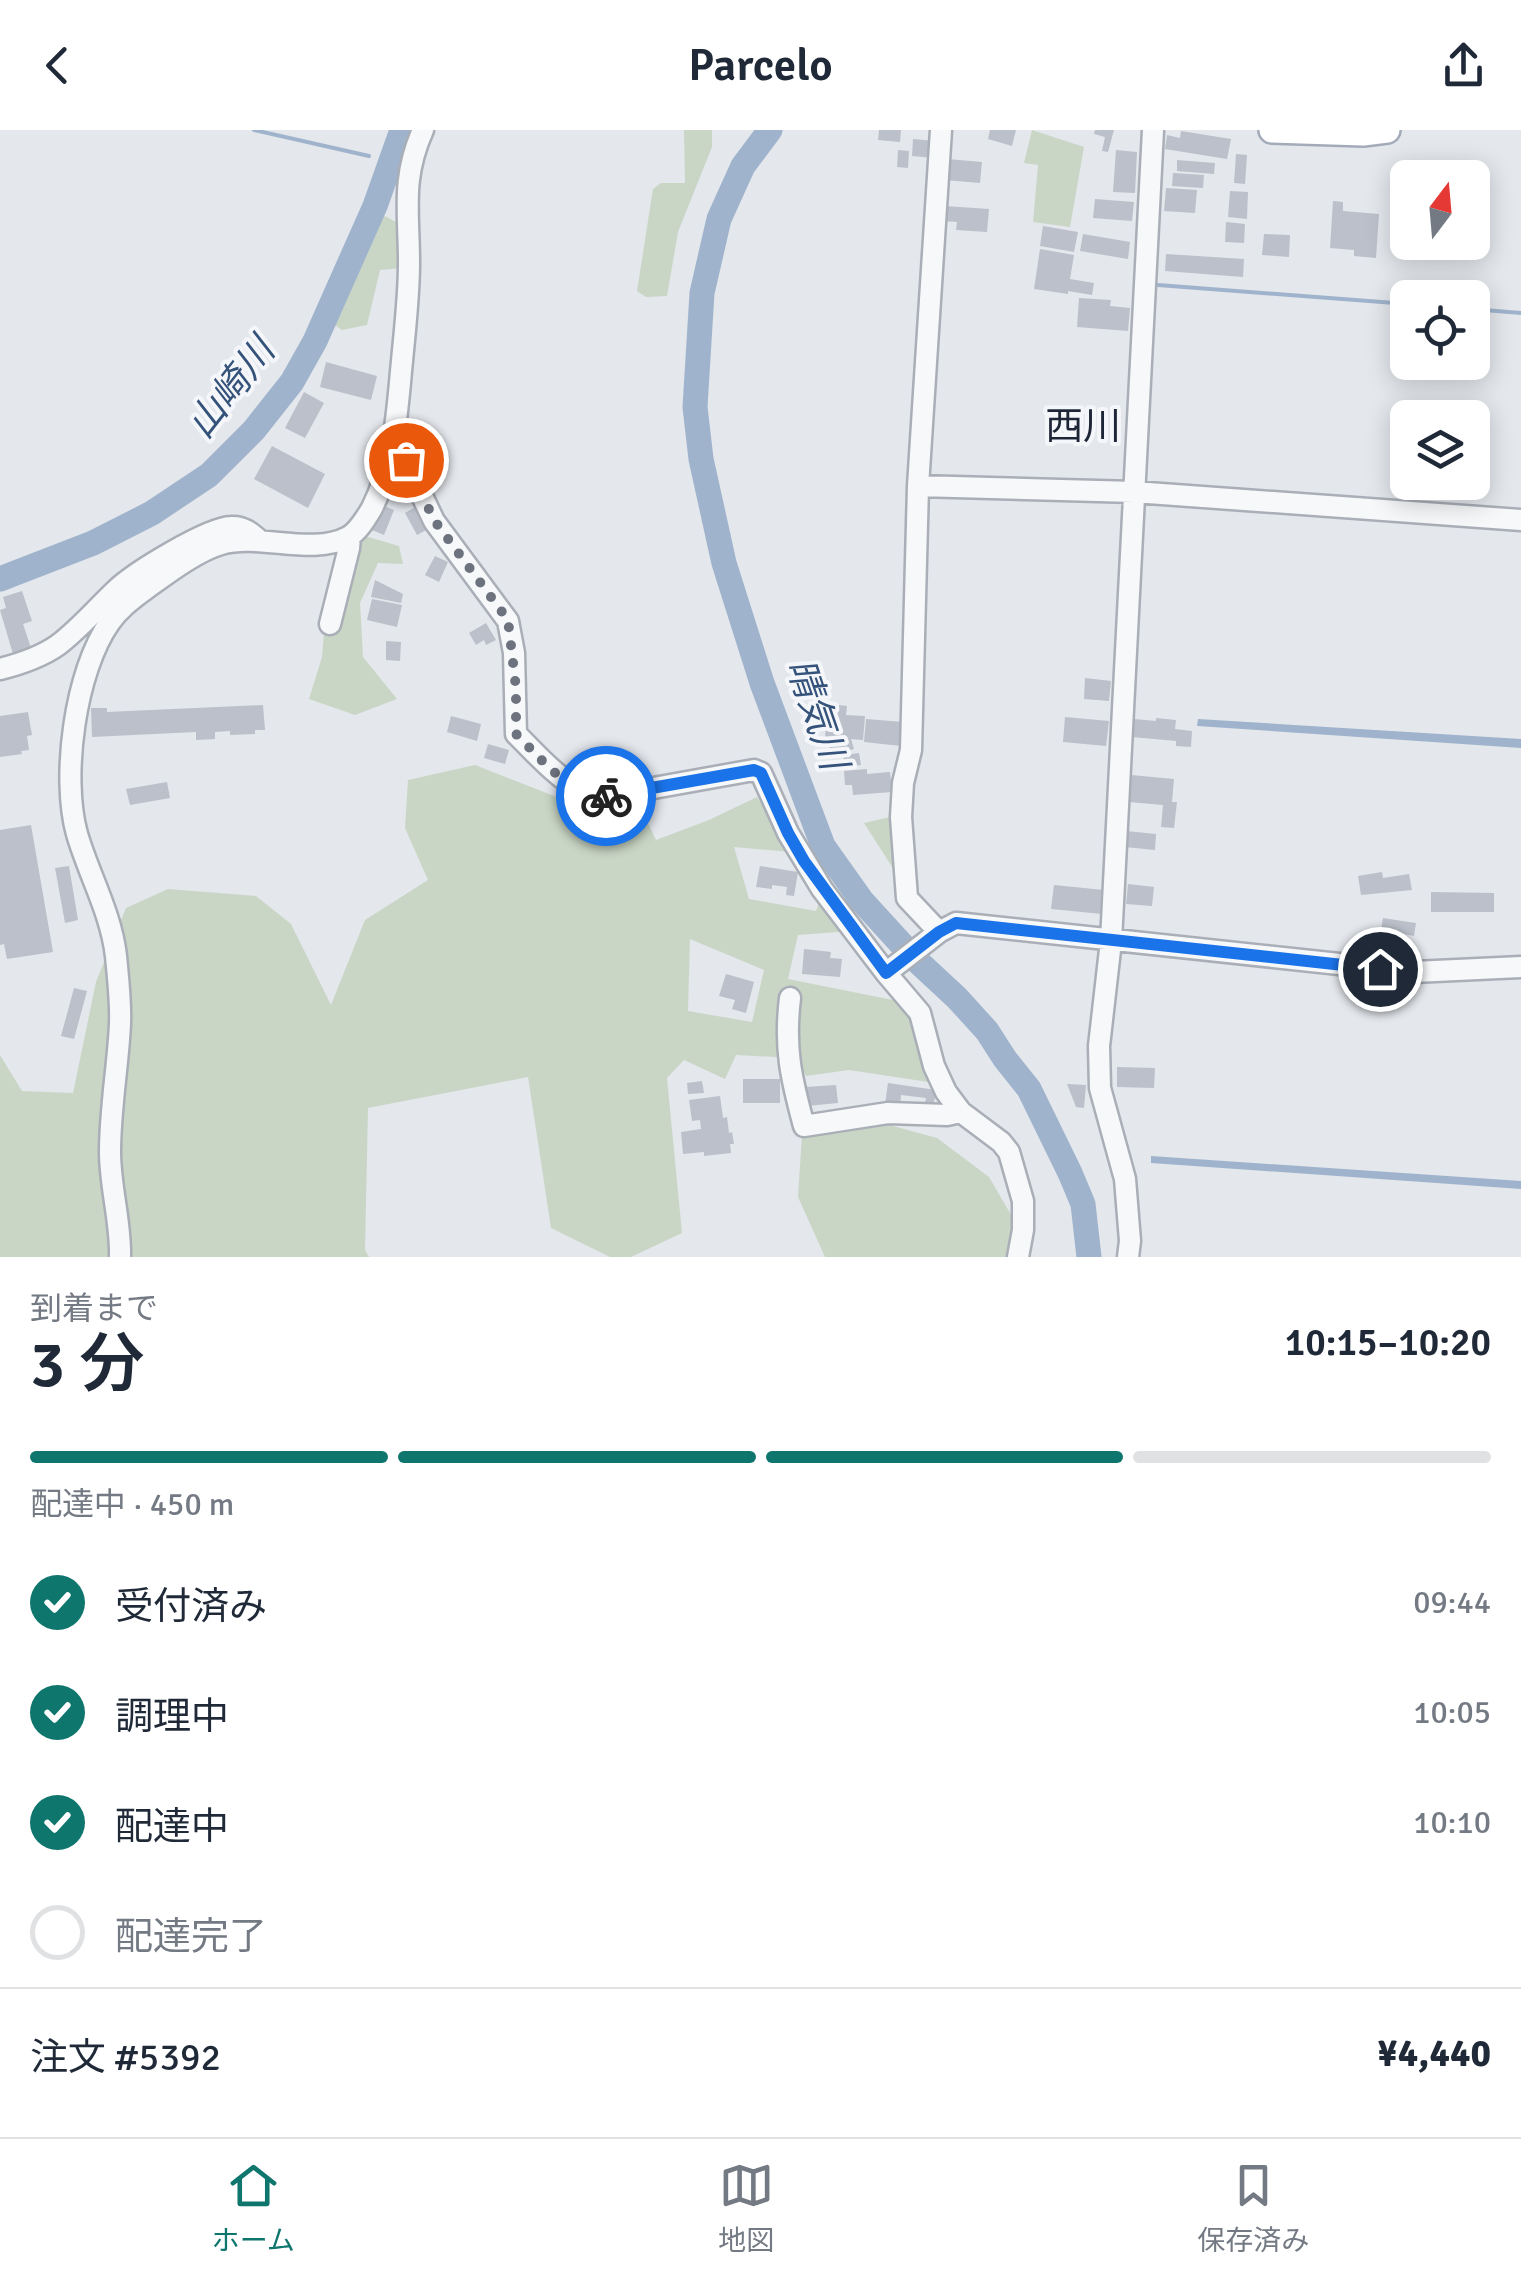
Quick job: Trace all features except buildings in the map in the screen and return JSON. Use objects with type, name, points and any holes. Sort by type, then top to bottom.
[{"type":"main road","points":[[1272,130],[1387,130]]},
{"type":"street","points":[[330,624],[350,537],[369,513],[392,450],[407,307],[408,170],[423,130]]},
{"type":"street","points":[[939,932],[907,898],[901,817],[903,783],[911,750],[918,486],[941,130]]},
{"type":"street","points":[[1128,1257],[1124,1179],[1100,1088],[1099,1046],[1110,941],[1153,130]]},
{"type":"street","points":[[392,450],[406,460],[434,520],[508,620],[516,688],[516,734],[562,778],[594,796],[609,796],[754,770],[761,773],[804,861],[920,1013],[934,1066],[946,1092],[962,1112],[1009,1152],[1023,1201],[1018,1257]]},
{"type":"street","points":[[918,486],[1134,492],[1521,520]]},
{"type":"street","points":[[0,670],[44,654],[132,577],[210,532],[239,528],[258,540]]},
{"type":"street","points":[[120,1257],[110,1150],[121,1019],[116,953],[110,924],[76,830],[70,795],[75,721],[82,692],[110,622],[126,604],[206,550],[258,540],[318,544],[350,537]]},
{"type":"street","points":[[886,973],[956,923],[1414,972],[1521,967]]},
{"type":"street","points":[[790,998],[786,1032],[791,1076],[804,1126],[888,1113],[962,1112]]},
{"type":"green space","points":[[684,130],[712,130],[712,147],[678,232],[667,296],[646,297],[637,291],[653,189],[661,183],[685,183]]},
{"type":"green space","points":[[1032,130],[1084,147],[1070,227],[1033,222],[1038,165],[1024,163]]},
{"type":"green space","points":[[385,216],[399,224],[402,268],[380,270],[367,325],[342,330],[328,320],[371,229]]},
{"type":"green space","points":[[368,537],[399,546],[403,564],[378,563],[360,603],[363,657],[397,699],[355,715],[309,699],[322,657],[326,606],[342,548]]},
{"type":"green space","points":[[475,765],[562,799],[639,805],[656,840],[757,797],[791,852],[734,847],[749,899],[816,911],[822,895],[851,931],[798,935],[788,979],[903,1002],[935,1083],[849,1070],[806,1076],[795,1058],[736,1055],[725,1079],[684,1060],[667,1078],[682,1233],[631,1257],[610,1257],[551,1228],[528,1077],[368,1108],[365,1250],[369,1257],[0,1257],[0,1055],[22,1091],[73,1093],[96,982],[126,908],[168,889],[256,896],[291,924],[331,1005],[365,920],[428,880],[405,828],[408,780]],"holes":[[[690,939],[764,970],[752,1022],[688,1011]]]},
{"type":"green space","points":[[903,814],[910,895],[864,823]]},
{"type":"green space","points":[[878,1122],[937,1138],[989,1177],[1017,1225],[1012,1257],[825,1257],[798,1197],[802,1135]]},
{"type":"water","points":[[1198,719],[1521,739],[1521,748],[1197,726]]},
{"type":"water","points":[[1151,1156],[1521,1181],[1521,1189],[1151,1163]]},
{"type":"waterway","points":[[254,130],[369,156]]},
{"type":"waterway","name":"山崎川","points":[[0,579],[93,543],[152,513],[209,475],[254,430],[292,382],[315,341],[375,206],[402,130]]},
{"type":"waterway","name":"晴気川","points":[[770,130],[743,166],[719,219],[702,293],[695,407],[701,459],[724,563],[762,683],[823,846],[862,901],[987,1031],[1029,1089],[1083,1204],[1089,1257]]},
{"type":"waterway","points":[[1158,285],[1390,303]]},
{"type":"waterway","points":[[1490,310],[1521,313]]},
{"type":"way so far","points":[[406,460],[420,496],[446,540],[508,620],[514,653],[516,734],[562,778],[594,796],[606,796]]},
{"type":"district","name":"西川","points":[[1083,426]]},
{"type":"route","points":[[606,796],[754,770],[761,773],[804,861],[886,973],[956,923],[1380,969]]}]
